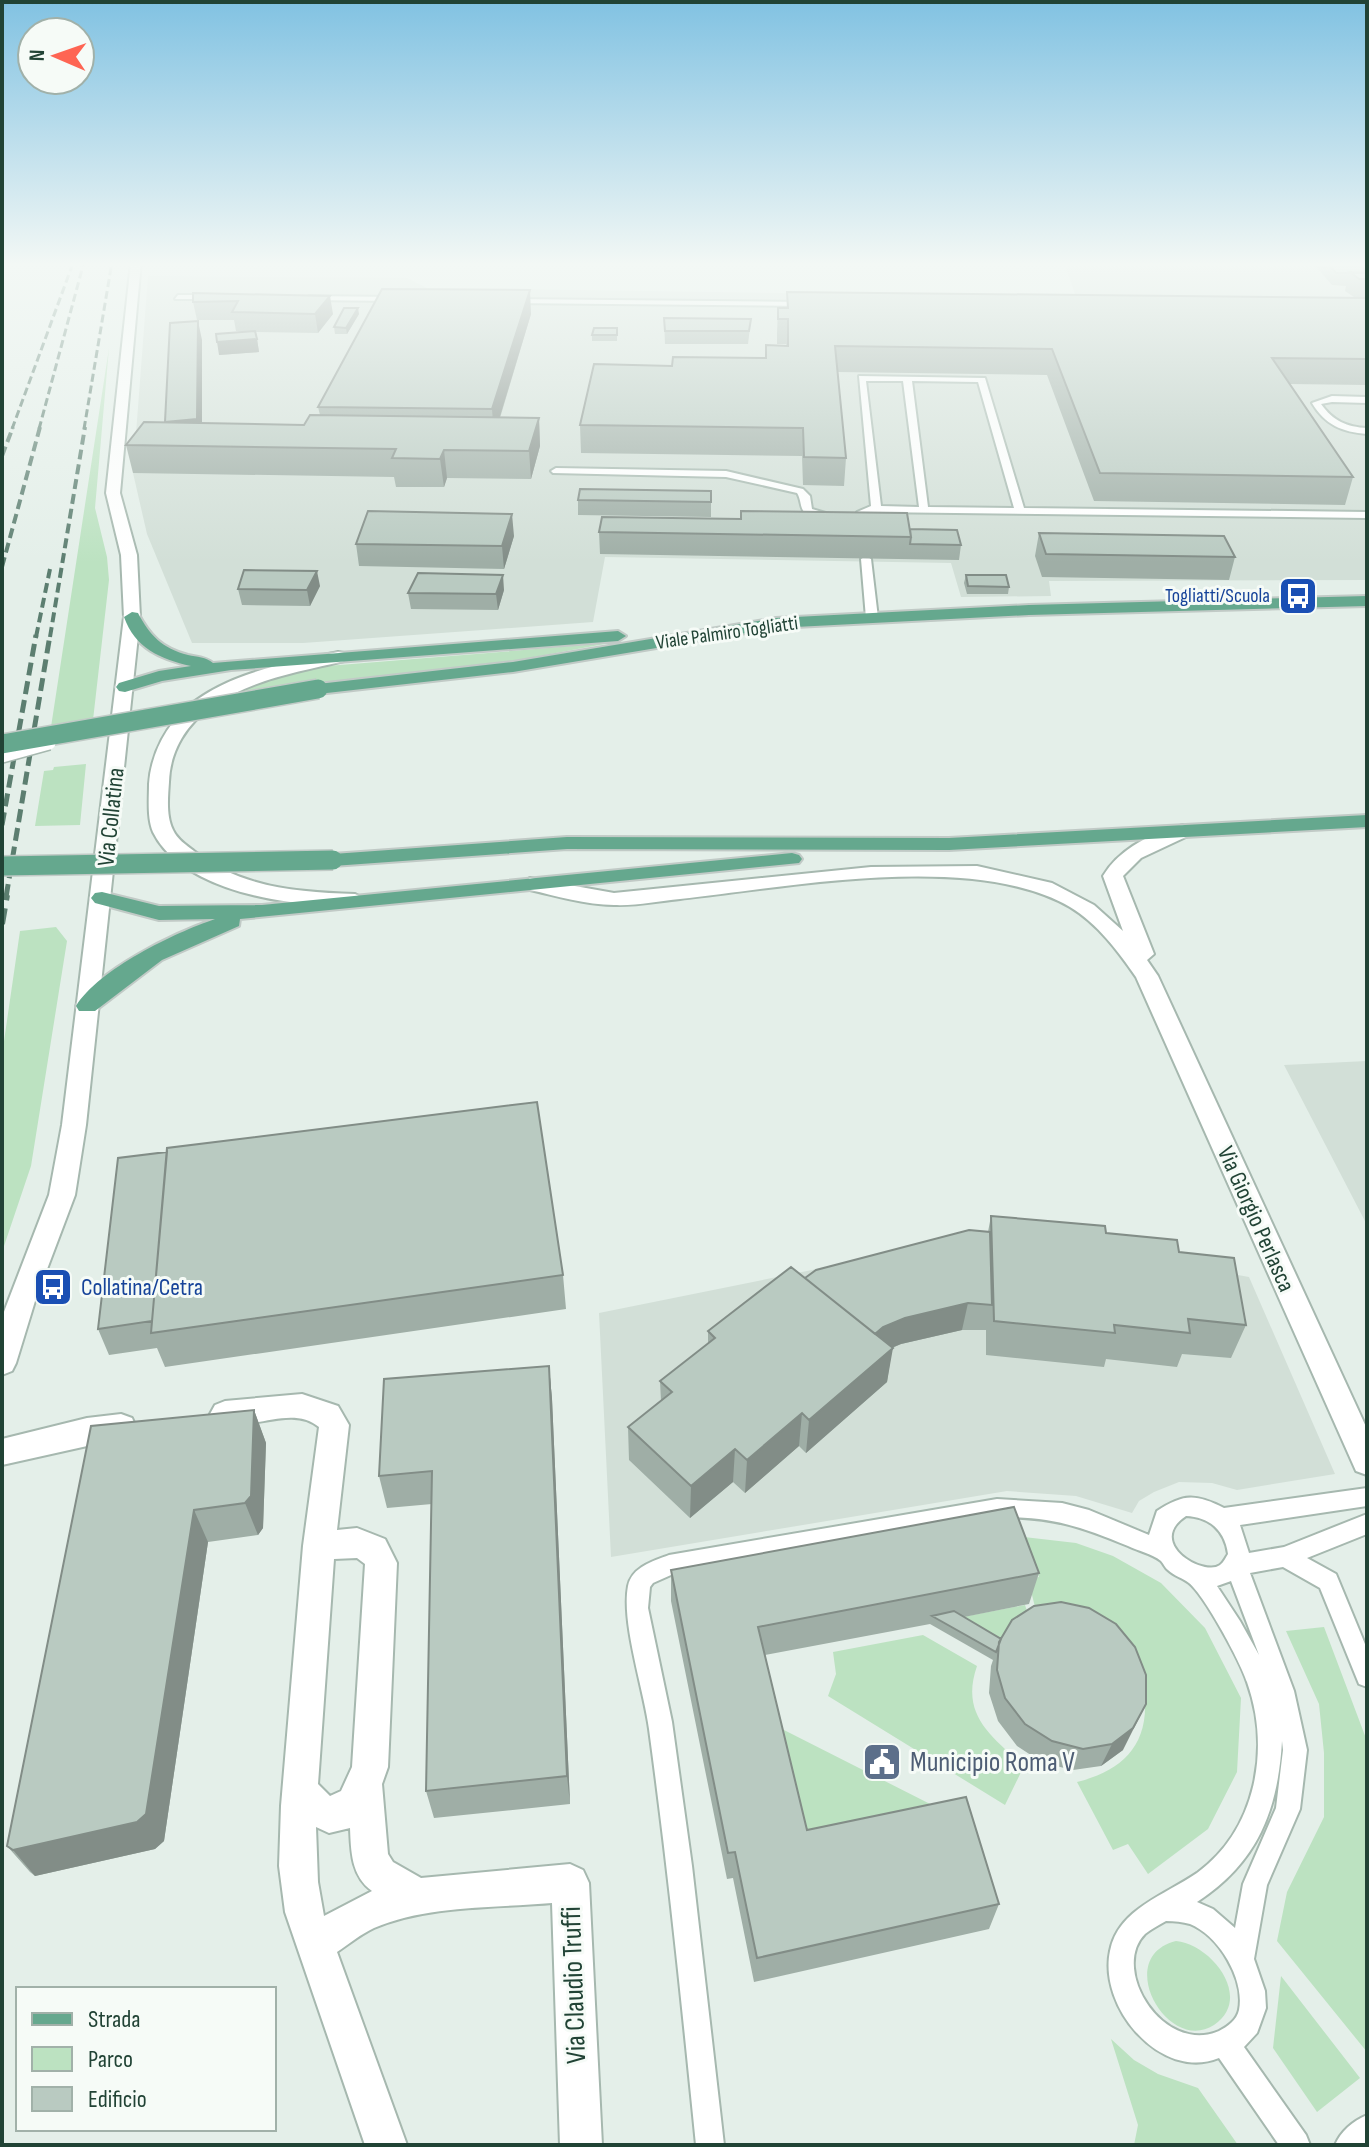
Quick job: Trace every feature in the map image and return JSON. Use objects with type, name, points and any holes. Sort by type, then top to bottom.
[{"type":"main road","name":"Viale Palmiro Togliatti","points":[[2,744],[318,689],[524,665],[776,623],[1029,610],[1367,601]]},
{"type":"main road","points":[[132,617],[138,634],[166,653],[198,663],[231,665]]},
{"type":"main road","points":[[125,687],[159,676],[231,665],[776,623]]},
{"type":"main road","points":[[102,898],[126,907],[167,914],[262,912],[949,844],[1367,821]]},
{"type":"main road","points":[[2,866],[333,860],[567,843],[949,844]]},
{"type":"main road","points":[[87,1006],[127,970],[158,951],[206,930],[262,912]]},
{"type":"street","name":"Via Collatina","points":[[2,1363],[21,1301],[66,1180],[102,898],[132,617],[129,555],[113,493],[126,362]]},
{"type":"street","points":[[340,657],[260,676],[224,691],[196,710],[177,731],[161,759],[161,825],[171,841],[197,865],[239,884],[295,897],[385,899]]},
{"type":"street","points":[[1147,976],[1143,954],[1113,883],[1113,876],[1116,868],[1130,856],[1183,831]]},
{"type":"street","points":[[530,884],[614,899],[905,872],[967,872],[1002,876],[1037,885],[1078,903],[1119,937],[1147,976]]},
{"type":"street","name":"Via Giorgio Perlasca","points":[[1147,976],[1367,1462]]},
{"type":"street","points":[[193,1418],[302,1406],[326,1411],[334,1425],[319,1546],[296,1835],[297,1882],[386,2145]]},
{"type":"street","points":[[2,1452],[87,1431],[148,1423]]},
{"type":"street","points":[[319,1546],[357,1543],[374,1549],[381,1563],[373,1742],[365,1786],[370,1860],[380,1875],[416,1897]]},
{"type":"street","points":[[300,1790],[319,1810],[333,1814],[346,1811],[365,1786]]},
{"type":"street","name":"Via Claudio Truffi","points":[[317,1944],[348,1921],[372,1909],[416,1897],[570,1883],[581,2145]]},
{"type":"lane","points":[[876,509],[862,378],[982,380],[1020,511]]},
{"type":"lane","points":[[907,379],[924,510]]},
{"type":"lane","points":[[1367,400],[1332,399],[1316,403],[1325,419],[1337,425],[1367,431]]},
{"type":"lane","points":[[556,471],[740,475],[800,491],[805,496],[807,510],[812,514],[861,517]]},
{"type":"lane","points":[[863,535],[861,517],[865,510],[876,509],[1367,515]]},
{"type":"lane","points":[[866,559],[872,618]]},
{"type":"lane","name":"Viale Palmiro Togliatti","points":[[2,756],[93,729]]},
{"type":"lane","points":[[2,857],[94,864]]},
{"type":"lane","points":[[1222,1518],[1367,1497]]},
{"type":"lane","points":[[1163,1908],[1183,1909],[1221,1929],[1242,1958],[1252,1991],[1250,2013],[1243,2031],[1211,2051],[1190,2051],[1168,2043],[1149,2029],[1134,2009],[1124,1987],[1120,1964],[1123,1943],[1132,1927],[1146,1914],[1163,1908],[1215,1874],[1237,1850],[1259,1808],[1270,1758],[1269,1722],[1250,1659],[1233,1625],[1197,1576],[1174,1563],[1160,1540],[1160,1528],[1172,1511],[1196,1506],[1222,1518],[1237,1536],[1239,1556],[1236,1565],[1255,1623],[1283,1691],[1295,1750],[1288,1809],[1255,1884],[1242,1958]]},
{"type":"lane","points":[[710,2145],[678,1852],[660,1722],[637,1608],[639,1584],[645,1576],[669,1565],[982,1509],[1062,1512],[1082,1517],[1165,1552]]},
{"type":"lane","points":[[1197,1576],[1220,1576],[1236,1565],[1285,1557],[1367,1524]]},
{"type":"lane","points":[[1285,1557],[1328,1581],[1367,1676]]},
{"type":"lane","points":[[1226,2044],[1296,2145]]},
{"type":"lane","points":[[1349,2145],[1367,2129]]},
{"type":"shaded area","points":[[141,362],[1367,362],[1367,580],[1049,581],[1051,596],[961,597],[951,563],[605,557],[593,622],[303,643],[192,643],[147,534],[133,473]]},
{"type":"shaded area","points":[[1367,1061],[1367,1225],[1284,1065]]},
{"type":"shaded area","points":[[1000,1232],[1249,1277],[1335,1474],[1237,1490],[1212,1483],[1179,1482],[1139,1501],[1132,1513],[1076,1496],[1007,1491],[611,1557],[599,1313]]},
{"type":"green space","points":[[108,362],[95,508],[107,557],[109,580],[93,720],[51,727]]},
{"type":"green space","points":[[610,643],[507,662],[225,696],[294,671],[327,666]]},
{"type":"green space","points":[[86,764],[80,825],[35,826],[44,771]]},
{"type":"green space","points":[[56,927],[67,941],[31,1166],[2,1252],[2,1055],[20,931]]},
{"type":"green space","points":[[1024,1537],[1076,1543],[1113,1556],[1161,1583],[1205,1628],[1241,1698],[1237,1772],[1208,1829],[1148,1874],[1128,1844],[1113,1850],[1077,1782],[1105,1772],[1127,1756],[1141,1733],[1145,1702],[1036,1611],[1028,1579],[1039,1577]]},
{"type":"green space","points":[[1025,1605],[1033,1629],[1004,1644],[952,1619]]},
{"type":"green space","points":[[1324,1627],[1367,1741],[1367,2052],[1277,1941],[1287,1892],[1324,1817],[1324,1753],[1319,1704],[1286,1631]]},
{"type":"green space","points":[[923,1635],[977,1666],[973,1683],[976,1711],[990,1734],[1024,1766],[1005,1805],[828,1696],[836,1674],[833,1652]]},
{"type":"green space","points":[[782,1729],[940,1809],[807,1835]]},
{"type":"green space","points":[[1176,1941],[1189,1944],[1214,1962],[1229,1987],[1230,2001],[1225,2014],[1214,2025],[1197,2031],[1180,2027],[1165,2016],[1154,2000],[1148,1983],[1148,1965],[1157,1950]]},
{"type":"green space","points":[[1281,1976],[1360,2078],[1317,2112],[1273,2048]]},
{"type":"green space","points":[[1111,2039],[1134,2060],[1158,2074],[1198,2088],[1238,2145],[1134,2145],[1138,2125]]},
{"type":"building","points":[[168,362],[198,362],[197,419],[165,422]]},
{"type":"building","points":[[342,362],[507,362],[492,409],[318,407]]},
{"type":"building","points":[[672,362],[837,362],[846,458],[804,457],[803,428],[580,425],[594,364],[672,366]]},
{"type":"building","points":[[1057,362],[1275,362],[1353,477],[1100,473]]},
{"type":"building","points":[[310,415],[539,418],[529,451],[444,450],[440,459],[392,458],[396,449],[126,445],[144,422],[304,425]]},
{"type":"building","points":[[580,489],[711,491],[711,502],[578,500]]},
{"type":"building","points":[[368,511],[512,514],[502,546],[356,544]]},
{"type":"building","points":[[741,511],[907,513],[911,537],[599,532],[602,517],[741,519]]},
{"type":"building","points":[[910,529],[957,530],[961,545],[910,544]]},
{"type":"building","points":[[1039,533],[1224,536],[1235,557],[1046,554]]},
{"type":"building","points":[[244,570],[317,571],[307,590],[238,589]]},
{"type":"building","points":[[418,573],[503,575],[496,594],[408,593]]},
{"type":"building","points":[[966,575],[1006,575],[1009,587],[968,586]]},
{"type":"building","points":[[537,1102],[563,1275],[151,1333],[167,1148]]},
{"type":"building","points":[[167,1152],[152,1321],[98,1329],[118,1158]]},
{"type":"building","points":[[991,1216],[1105,1226],[1106,1233],[1177,1240],[1179,1252],[1234,1258],[1246,1325],[1188,1319],[1190,1333],[1114,1325],[1115,1333],[994,1321]]},
{"type":"building","points":[[969,1230],[990,1232],[992,1305],[968,1303],[905,1318],[883,1327],[875,1334],[805,1278],[816,1270]]},
{"type":"building","points":[[791,1267],[893,1348],[809,1420],[802,1413],[747,1460],[735,1449],[691,1486],[628,1427],[672,1392],[660,1381],[715,1338],[708,1331]]},
{"type":"building","points":[[549,1366],[567,1776],[426,1791],[432,1471],[379,1476],[384,1379]]},
{"type":"building","points":[[254,1410],[251,1496],[245,1503],[194,1510],[146,1814],[137,1822],[13,1850],[7,1846],[91,1426]]},
{"type":"building","points":[[1014,1507],[1039,1573],[758,1627],[807,1830],[966,1797],[999,1904],[757,1958],[735,1852],[728,1853],[671,1570]]},
{"type":"building","points":[[1061,1602],[1089,1608],[1116,1624],[1135,1647],[1146,1675],[1146,1704],[1133,1728],[1112,1744],[1083,1749],[1052,1741],[1025,1724],[1005,1698],[997,1670],[999,1642],[1012,1620],[1034,1606]]},
{"type":"building","points":[[954,1611],[1001,1639],[996,1652],[932,1616]]},
{"type":"railway","points":[[12,429],[37,362]]},
{"type":"railway","points":[[39,429],[57,362]]},
{"type":"railway","points":[[84,429],[95,362]]},
{"type":"railway","points":[[2,456],[13,427]]},
{"type":"railway","points":[[2,567],[40,427]]},
{"type":"railway","points":[[50,637],[85,427]]},
{"type":"railway","points":[[36,637],[50,569]]},
{"type":"railway","points":[[2,825],[36,635]]},
{"type":"railway","points":[[6,897],[50,635]]},
{"type":"railway","points":[[2,924],[7,895]]},
{"type":"place","name":"Togliatti/Scuola","points":[[1298,596]]},
{"type":"place","name":"Collatina/Cetra","points":[[53,1287]]},
{"type":"place","name":"Municipio Roma V","points":[[882,1762]]}]
